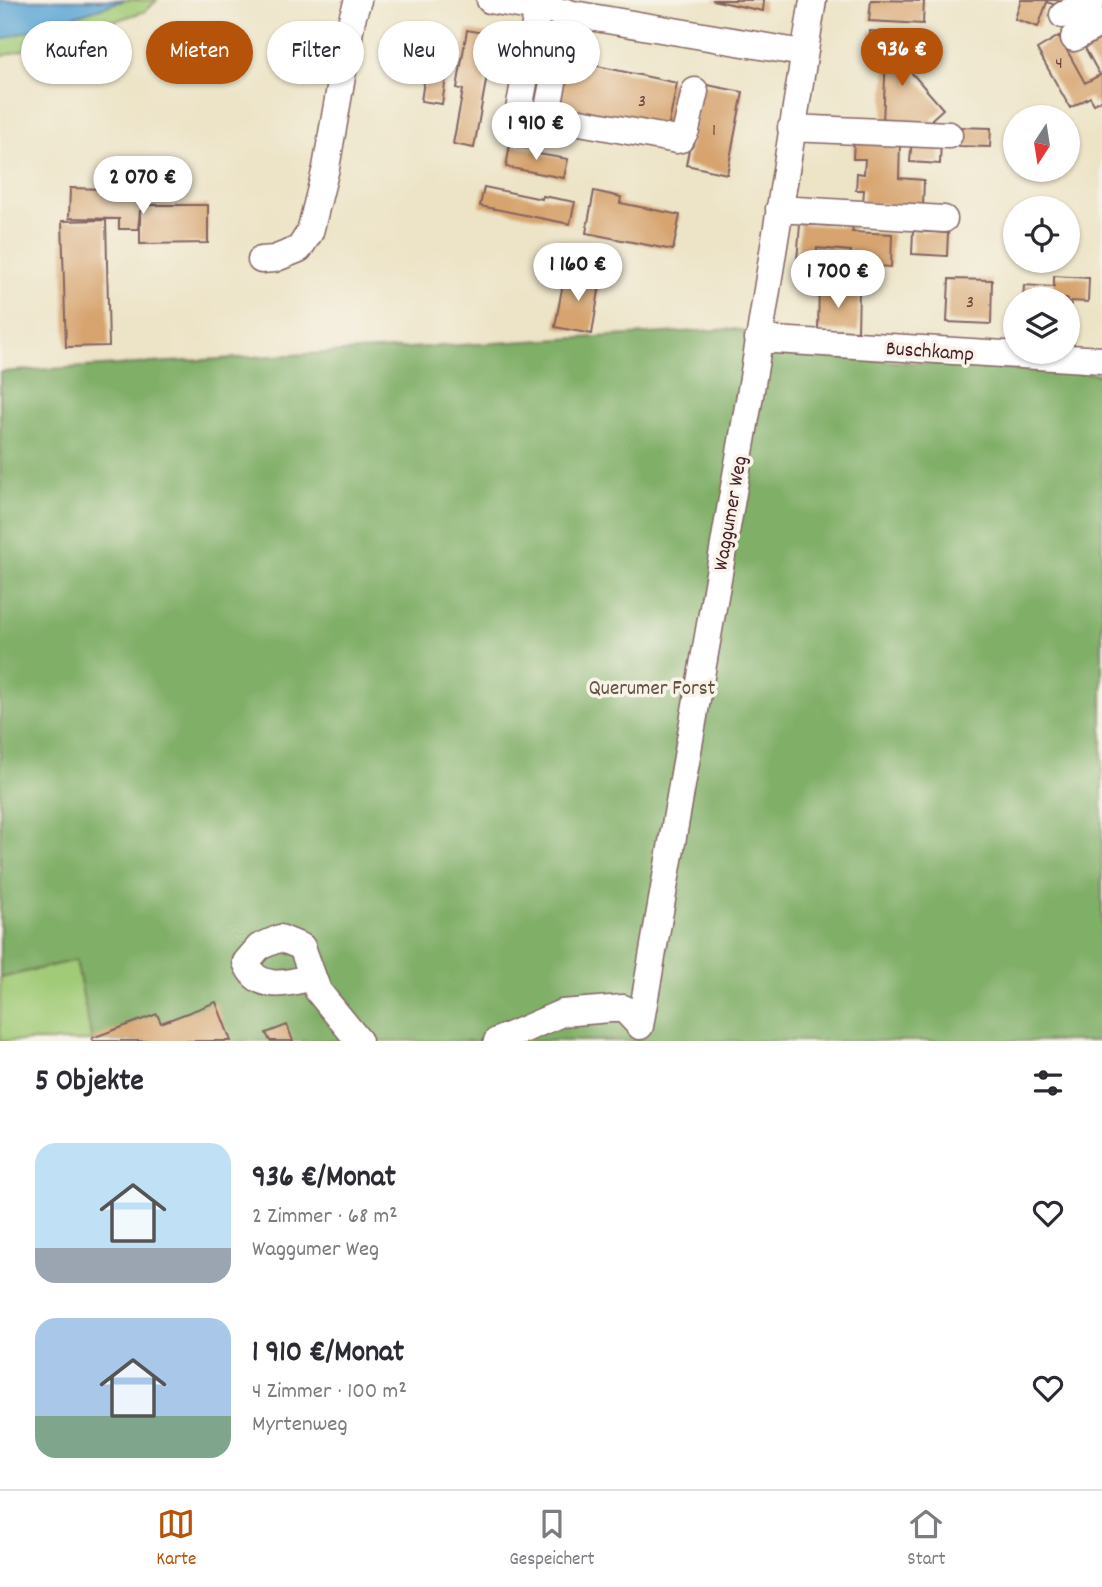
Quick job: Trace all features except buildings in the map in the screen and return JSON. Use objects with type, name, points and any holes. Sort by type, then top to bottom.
[{"type":"street","points":[[261,260],[274,260],[299,249],[310,232],[326,168],[352,19],[358,0]]},
{"type":"street","points":[[491,0],[538,8],[576,9],[803,53]]},
{"type":"street","name":"Waggumer Weg","points":[[497,1041],[562,1013],[623,1008],[640,1026],[758,339],[813,0]]},
{"type":"street","points":[[1092,0],[1068,27],[1102,22]]},
{"type":"street","points":[[515,131],[538,8]]},
{"type":"street","points":[[576,9],[548,108],[553,117],[677,140],[681,139],[686,130],[695,90]]},
{"type":"street","points":[[792,128],[948,135]]},
{"type":"street","points":[[779,209],[944,219]]},
{"type":"street","name":"Buschkamp","points":[[758,339],[1102,360]]},
{"type":"street","points":[[312,976],[318,990],[359,1041]]},
{"type":"green space","points":[[0,0],[157,0],[146,11],[114,21],[21,21],[21,50],[0,57]]},
{"type":"green space","name":"Querumer Forst","points":[[733,329],[743,331],[769,354],[1102,374],[1102,1041],[92,1041],[76,960],[0,978],[0,372]]},
{"type":"green space","points":[[76,960],[92,1041],[0,1041],[0,978]]},
{"type":"water","points":[[0,0],[125,0],[59,21],[21,21],[21,33],[0,40]]}]
